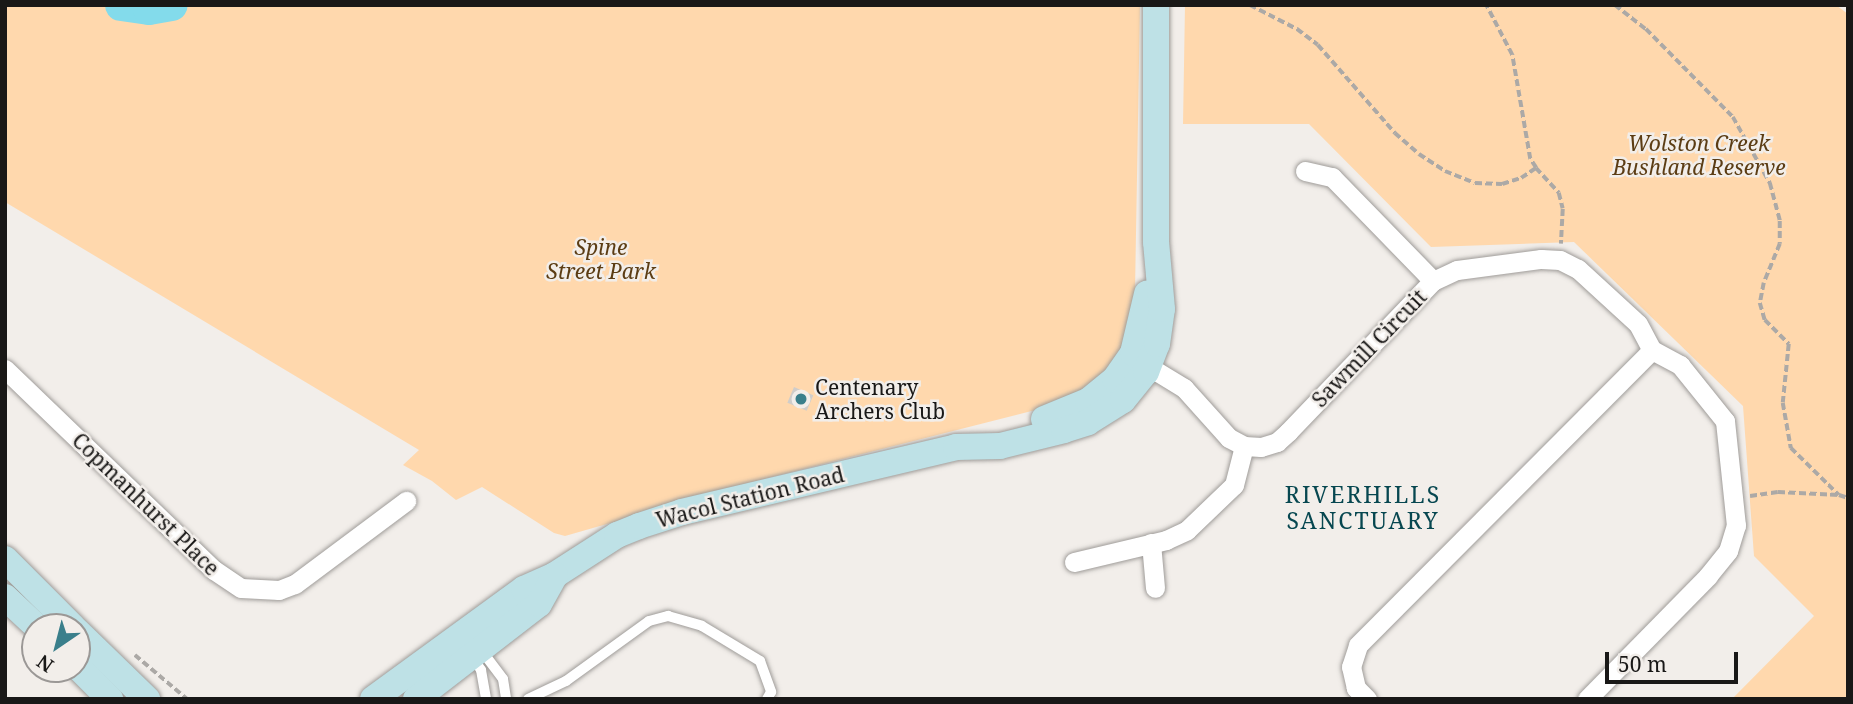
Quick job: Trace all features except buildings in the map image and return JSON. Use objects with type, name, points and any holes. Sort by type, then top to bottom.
[{"type":"main road","name":"Wacol Station Road","points":[[416,699],[524,589],[555,575],[617,536],[682,512],[956,447],[1000,446],[1087,422],[1123,400],[1140,361],[1157,344],[1162,309],[1156,242],[1156,5]]},
{"type":"main road","points":[[5,559],[59,613]]},
{"type":"main road","points":[[5,597],[22,613]]},
{"type":"main road","points":[[91,643],[161,699]]},
{"type":"main road","name":"Wacol Station Road","points":[[373,699],[469,644]]},
{"type":"main road","points":[[91,645],[147,699]]},
{"type":"main road","points":[[91,680],[110,699]]},
{"type":"street","points":[[1305,171],[1332,177],[1433,281]]},
{"type":"street","name":"Sawmill Circuit","points":[[1244,446],[1261,447],[1277,442],[1433,281],[1457,270],[1560,260]]},
{"type":"street","points":[[1560,260],[1578,269],[1638,324],[1652,350],[1680,365],[1725,421],[1736,525],[1728,551],[1708,576],[1587,699]]},
{"type":"street","points":[[1367,699],[1356,688],[1351,667],[1358,645],[1652,350]]},
{"type":"street","points":[[1074,562],[1151,543],[1187,530],[1227,493],[1239,473],[1244,446],[1229,438],[1184,388],[1140,361]]},
{"type":"street","name":"Copmanhurst Place","points":[[5,369],[214,570],[242,588],[279,590],[295,584],[406,501]]},
{"type":"street","points":[[1151,543],[1154,588]]},
{"type":"lane","points":[[528,699],[566,681],[649,621],[668,616],[702,626],[760,661],[771,692],[767,699]]},
{"type":"lane","points":[[469,644],[481,670],[486,699]]},
{"type":"lane","points":[[469,644],[503,678],[506,699]]},
{"type":"path","points":[[1250,5],[1297,29],[1318,45],[1395,132],[1419,154],[1445,171],[1475,183],[1502,184],[1521,178],[1536,167]]},
{"type":"path","points":[[1486,5],[1512,55],[1530,159],[1559,193],[1563,209],[1560,260]]},
{"type":"path","points":[[1615,5],[1646,29],[1733,117],[1770,183],[1780,221],[1780,244],[1764,284],[1760,303],[1765,320],[1790,344],[1783,403],[1791,448],[1839,495]]},
{"type":"path","points":[[1734,498],[1778,492],[1839,495],[1848,498]]},
{"type":"green space","name":"Spine Street Park","points":[[5,5],[1140,5],[1135,291],[1131,335],[1104,380],[1059,404],[764,479],[565,536],[554,533],[482,487],[456,500],[432,481],[403,465],[419,450],[5,202]]},
{"type":"green space","name":"Wolston Creek Bushland Reserve","points":[[1185,5],[1836,5],[1848,14],[1848,699],[1732,699],[1814,616],[1754,556],[1743,406],[1574,242],[1431,247],[1309,124],[1183,124]]},
{"type":"waterway","points":[[121,5],[149,9],[172,5]]},
{"type":"place","name":"Centenary Archers Club","points":[[801,399]]},
{"type":"district","name":"RIVERHILLS SANCTUARY","points":[[1363,507]]}]
